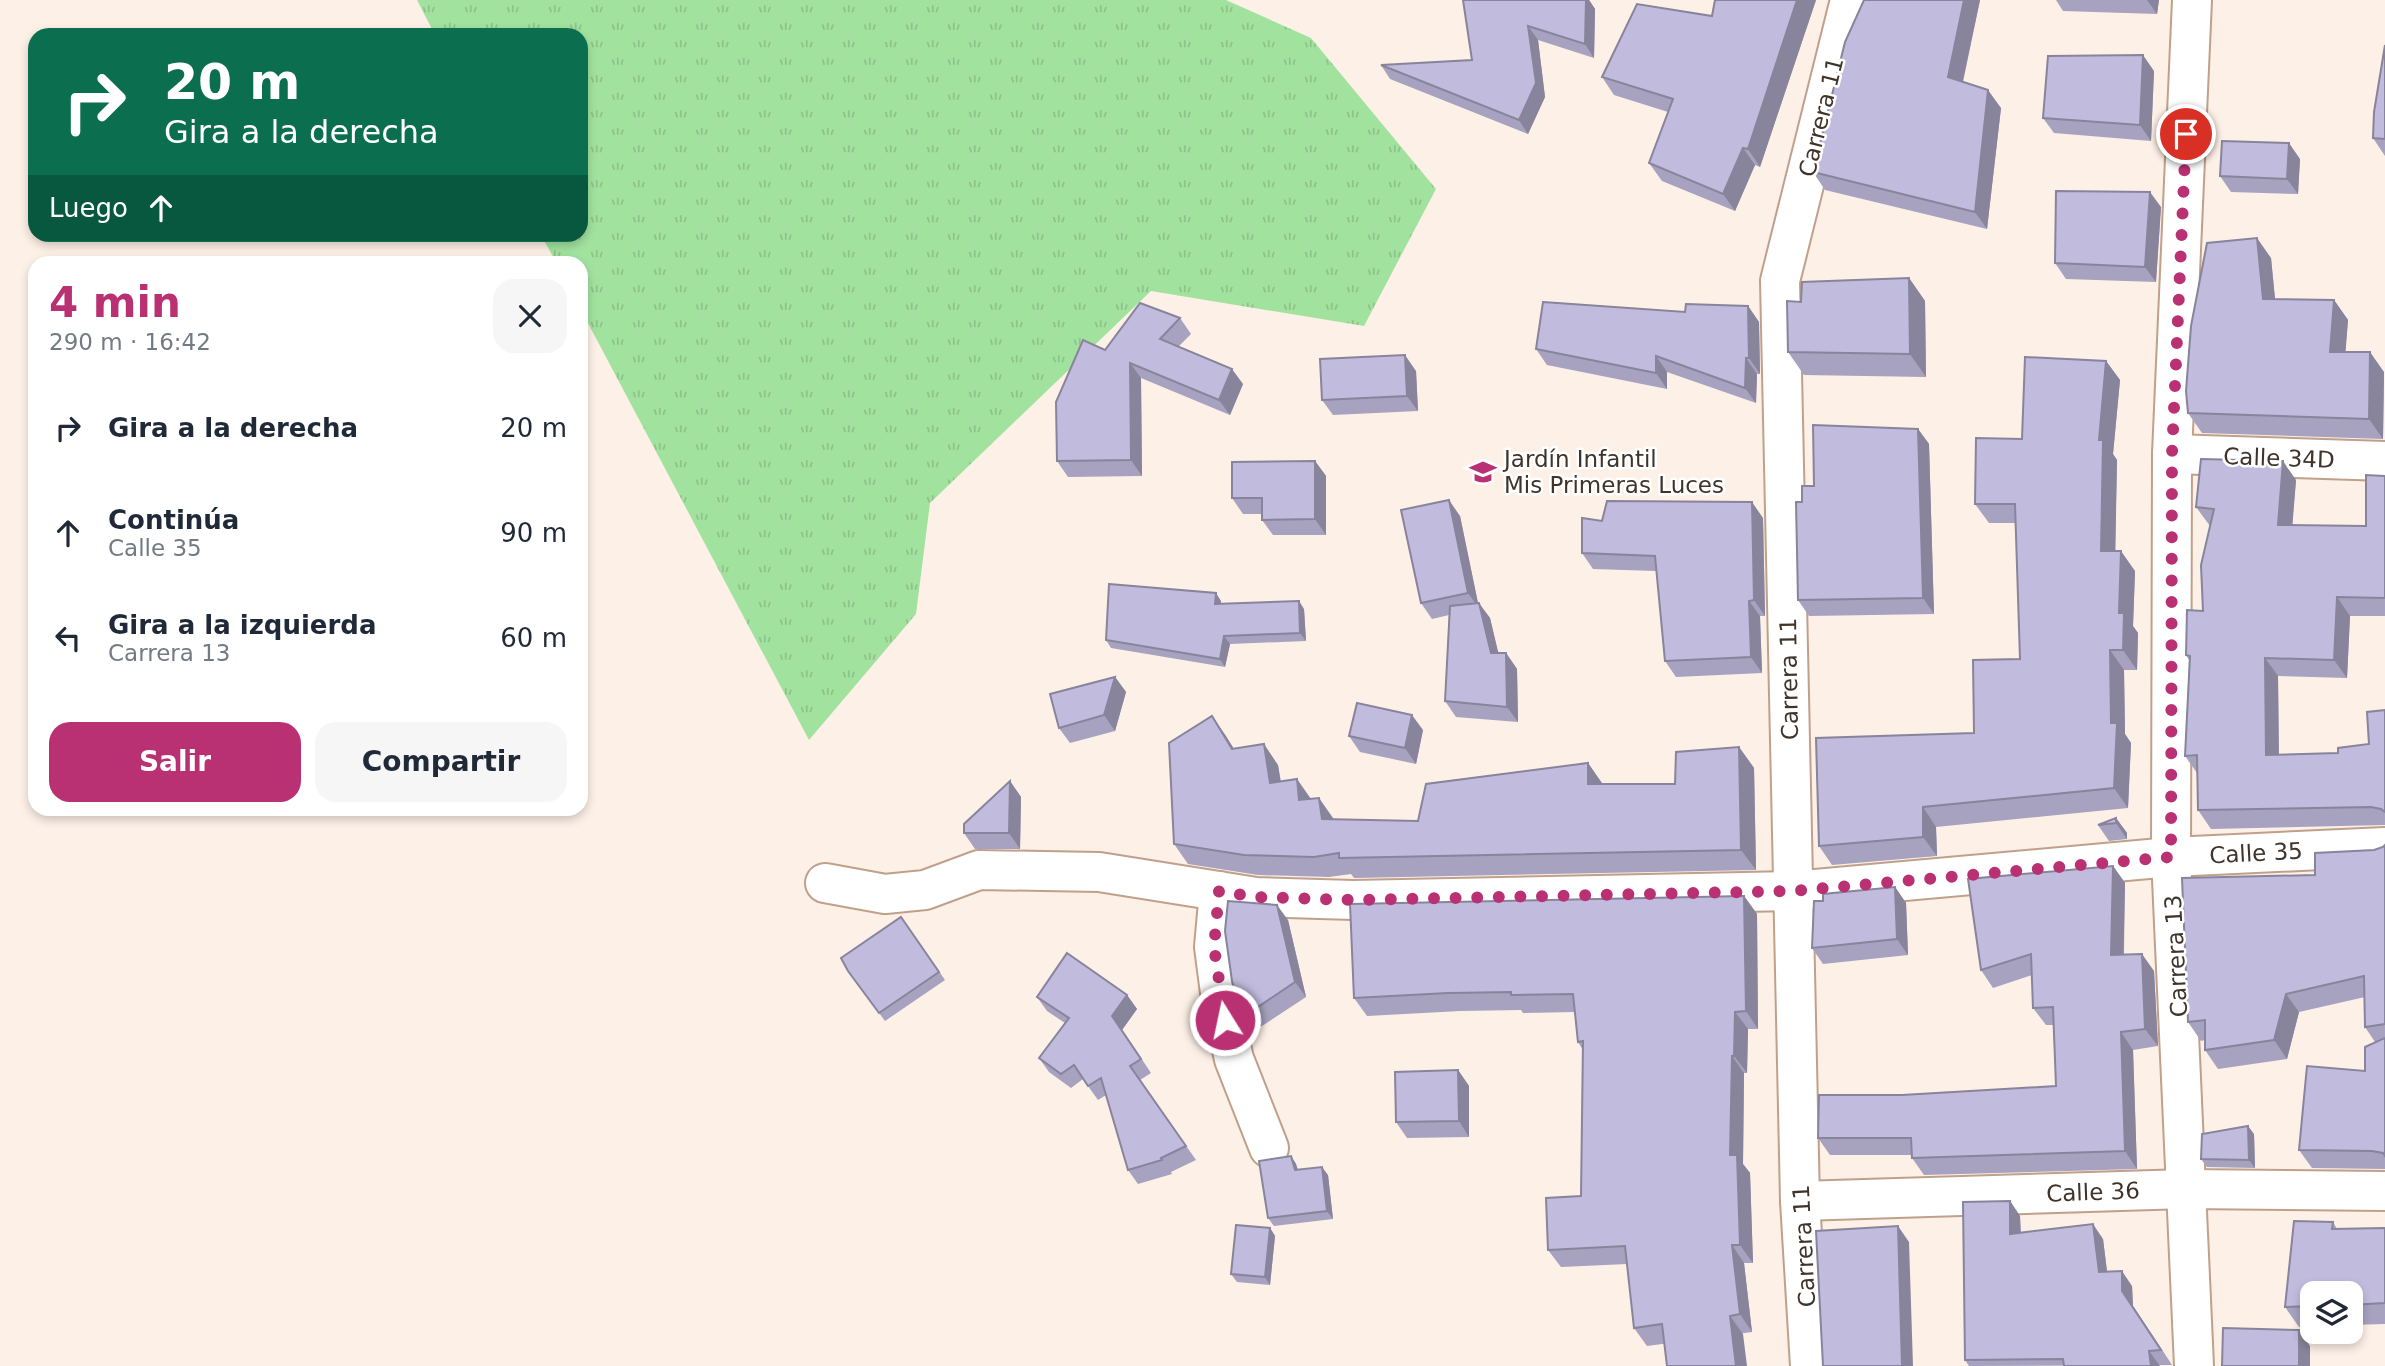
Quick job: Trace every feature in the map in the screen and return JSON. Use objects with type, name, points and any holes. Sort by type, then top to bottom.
[{"type":"street","name":"Carrera 11","points":[[1810,1366],[1800,1201],[1780,281],[1850,0]]},
{"type":"street","name":"Carrera 13","points":[[2192,0],[2172,454],[2171,857],[2194,1366]]},
{"type":"street","name":"Calle 34D","points":[[2172,454],[2385,461]]},
{"type":"street","name":"Calle 35","points":[[825,883],[885,894],[925,890],[979,870],[1099,872],[1256,897],[1353,900],[1793,891],[2171,857],[2385,847]]},
{"type":"street","points":[[1219,891],[1214,947],[1221,1000],[1234,1059],[1269,1148]]},
{"type":"street","name":"Calle 36","points":[[1800,1201],[2186,1189],[2385,1191]]},
{"type":"green space","points":[[417,0],[1226,0],[1311,38],[1436,189],[1364,326],[1151,291],[930,503],[916,614],[809,740],[588,323],[588,256],[553,256],[545,242],[588,242],[588,28],[431,28]]},
{"type":"building","points":[[1463,0],[1586,0],[1585,44],[1528,26],[1536,83],[1519,120],[1381,65],[1472,60]]},
{"type":"building","points":[[1715,0],[1797,0],[1748,149],[1743,148],[1723,194],[1649,163],[1673,99],[1602,77],[1637,4],[1712,16]]},
{"type":"building","points":[[1864,0],[1964,0],[1948,77],[1988,90],[1975,212],[1813,172],[1845,42]]},
{"type":"building","points":[[2385,45],[2385,139],[2373,138],[2374,112]]},
{"type":"building","points":[[2143,55],[2140,125],[2043,118],[2048,56]]},
{"type":"building","points":[[2222,141],[2289,143],[2287,179],[2220,176]]},
{"type":"building","points":[[2056,191],[2150,192],[2145,267],[2055,263]]},
{"type":"building","points":[[2257,238],[2263,299],[2334,300],[2330,352],[2370,352],[2369,419],[2188,413],[2186,391],[2191,326],[2207,243]]},
{"type":"building","points":[[1909,278],[1910,354],[1788,352],[1787,301],[1801,302],[1802,282]]},
{"type":"building","points":[[1543,302],[1685,312],[1686,304],[1748,306],[1749,358],[1746,358],[1745,388],[1656,356],[1656,373],[1536,349]]},
{"type":"building","points":[[1140,303],[1180,318],[1160,339],[1232,369],[1219,400],[1130,363],[1131,460],[1057,461],[1056,402],[1083,340],[1105,350]]},
{"type":"building","points":[[1405,355],[1407,396],[1322,400],[1320,359]]},
{"type":"building","points":[[2025,357],[2106,361],[2099,440],[2103,440],[2101,551],[2121,551],[2119,613],[2124,613],[2123,650],[2110,650],[2111,723],[2117,723],[2114,788],[1923,807],[1923,837],[1819,846],[1816,738],[1974,733],[1973,660],[2020,659],[2015,504],[1975,504],[1976,438],[2022,439]]},
{"type":"building","points":[[1813,425],[1918,429],[1923,598],[1798,600],[1796,502],[1802,502],[1802,486],[1814,486]]},
{"type":"building","points":[[2201,459],[2283,461],[2278,525],[2366,526],[2366,475],[2385,476],[2385,598],[2337,597],[2334,660],[2265,658],[2266,755],[2338,753],[2338,748],[2369,744],[2367,712],[2385,710],[2385,812],[2371,807],[2198,810],[2197,755],[2185,756],[2190,656],[2186,655],[2187,610],[2203,611],[2201,565],[2214,509],[2196,507]]},
{"type":"building","points":[[1315,461],[1315,519],[1262,520],[1262,498],[1232,498],[1232,462]]},
{"type":"building","points":[[1449,500],[1468,593],[1421,603],[1401,510]]},
{"type":"building","points":[[1607,501],[1752,502],[1754,600],[1749,601],[1751,657],[1665,661],[1655,556],[1582,553],[1582,518],[1602,521]]},
{"type":"building","points":[[1109,584],[1216,593],[1215,604],[1299,601],[1300,633],[1224,636],[1220,659],[1106,640]]},
{"type":"building","points":[[1479,603],[1491,653],[1506,653],[1507,707],[1445,701],[1450,606]]},
{"type":"building","points":[[1115,677],[1104,715],[1059,728],[1050,694]]},
{"type":"building","points":[[1357,703],[1412,715],[1405,748],[1349,736]]},
{"type":"building","points":[[1212,716],[1232,749],[1264,744],[1270,783],[1297,779],[1299,800],[1319,798],[1322,819],[1418,821],[1426,784],[1588,763],[1588,784],[1675,784],[1676,752],[1739,747],[1741,850],[1339,858],[1339,853],[1314,857],[1244,855],[1174,844],[1169,743]]},
{"type":"building","points":[[1010,781],[1009,833],[964,833],[964,824]]},
{"type":"building","points":[[2116,818],[2116,823],[2098,825]]},
{"type":"building","points":[[2385,845],[2385,1024],[2365,1027],[2364,976],[2286,994],[2274,1040],[2205,1050],[2205,1020],[2188,1022],[2182,878],[2315,875],[2315,853],[2374,850]]},
{"type":"building","points":[[2113,866],[2111,955],[2142,954],[2145,1029],[2121,1032],[2125,1151],[1912,1158],[1911,1138],[1818,1138],[1819,1095],[1902,1095],[2056,1086],[2053,1007],[2033,1008],[2031,954],[1981,970],[1968,879]]},
{"type":"building","points":[[1895,887],[1897,939],[1812,948],[1814,901],[1823,901],[1823,894]]},
{"type":"building","points":[[1744,896],[1746,1011],[1735,1012],[1730,1155],[1737,1155],[1740,1245],[1732,1245],[1740,1314],[1730,1316],[1736,1366],[1667,1366],[1662,1324],[1634,1328],[1625,1246],[1548,1250],[1546,1198],[1581,1196],[1583,1041],[1578,1042],[1573,994],[1448,993],[1354,998],[1350,904]]},
{"type":"building","points":[[1228,901],[1277,905],[1295,982],[1252,1011],[1239,1013],[1232,981],[1225,931]]},
{"type":"building","points":[[901,917],[939,972],[879,1013],[841,958]]},
{"type":"building","points":[[1067,953],[1127,995],[1112,1016],[1141,1059],[1130,1066],[1186,1146],[1161,1158],[1162,1160],[1128,1170],[1101,1078],[1088,1086],[1074,1065],[1061,1074],[1039,1058],[1069,1018],[1037,997]]},
{"type":"building","points":[[2385,1038],[2385,1156],[2372,1151],[2299,1150],[2307,1066],[2365,1071],[2365,1047]]},
{"type":"building","points":[[1458,1070],[1459,1121],[1396,1122],[1395,1072]]},
{"type":"building","points":[[2248,1126],[2249,1160],[2201,1159],[2202,1134]]},
{"type":"building","points":[[1291,1156],[1295,1170],[1322,1167],[1327,1211],[1268,1218],[1259,1161]]},
{"type":"building","points":[[2010,1201],[2010,1234],[2093,1224],[2099,1272],[2122,1271],[2122,1291],[2161,1350],[2149,1351],[2151,1366],[2064,1366],[2063,1359],[1965,1360],[1963,1202]]},
{"type":"building","points":[[2294,1221],[2333,1222],[2332,1229],[2385,1228],[2385,1303],[2363,1304],[2363,1281],[2300,1281],[2300,1306],[2285,1307]]},
{"type":"building","points":[[1236,1225],[1270,1228],[1265,1277],[1231,1274]]},
{"type":"building","points":[[1898,1226],[1902,1366],[1823,1366],[1816,1231]]},
{"type":"building","points":[[2223,1328],[2299,1330],[2299,1366],[2222,1366]]},
{"type":"place","name":"Jardín Infantil Mis Primeras Luces","points":[[1483,472]]},
{"type":"route","points":[[1225,1020],[1214,947],[1219,891],[1256,897],[1353,900],[1793,891],[2171,857],[2172,454],[2186,134]]}]
